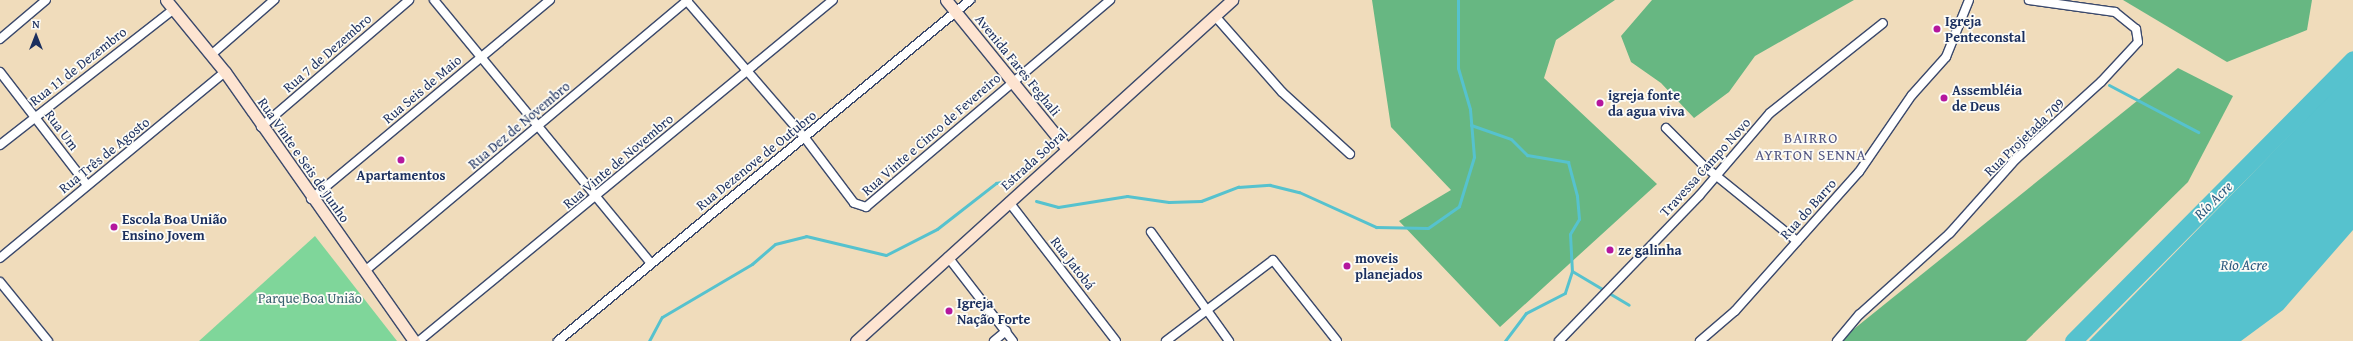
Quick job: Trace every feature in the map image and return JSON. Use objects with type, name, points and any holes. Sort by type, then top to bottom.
[{"type":"street","points":[[0,39],[46,0]]},
{"type":"street","name":"Rua Vinte e Seis de Junho","points":[[166,0],[225,72],[311,199],[366,270],[414,341]]},
{"type":"street","points":[[211,55],[274,0]]},
{"type":"street","name":"Rua 7 de Dezembro","points":[[262,127],[409,0]]},
{"type":"street","points":[[434,0],[481,56],[595,199],[650,262]]},
{"type":"street","name":"Rua Seis de Maio","points":[[311,199],[550,0]]},
{"type":"street","points":[[687,0],[746,71],[805,138]]},
{"type":"street","name":"Rua Dez de Novembro","points":[[366,270],[687,0]]},
{"type":"street","name":"Rua Vinte de Novembro","points":[[419,341],[491,278],[595,199],[746,71],[833,0]]},
{"type":"street","name":"Avenida Fares Feghali","points":[[946,0],[1010,83],[1068,149]]},
{"type":"street","name":"Rua Dezenove de Outubro","points":[[558,341],[650,262],[805,138],[970,0]]},
{"type":"street","name":"Rua Vinte e Cinco de Fevereiro","points":[[805,138],[860,207],[871,204],[1010,83],[1110,0]]},
{"type":"street","name":"Estrada Sobral","points":[[856,341],[1232,0]]},
{"type":"street","name":"Rua do Barro","points":[[1700,341],[1734,311],[1859,172],[1912,95],[1946,57],[1969,0]]},
{"type":"street","name":"Rua Projetada 709","points":[[1837,341],[1860,314],[1950,233],[2016,159],[2101,82],[2138,42],[2136,29],[2115,12],[2029,0]]},
{"type":"street","name":"Rua 11 de Dezembro","points":[[0,145],[34,116],[174,9]]},
{"type":"street","points":[[1215,16],[1282,92],[1350,154]]},
{"type":"street","name":"Travessa Campo Novo","points":[[1559,341],[1716,177],[1770,112],[1883,23]]},
{"type":"street","name":"Rua Um","points":[[0,72],[87,185]]},
{"type":"street","name":"Rua Três de Agosto","points":[[0,258],[225,72]]},
{"type":"street","points":[[1666,128],[1716,177],[1797,241]]},
{"type":"street","name":"Rua Jatobá","points":[[1009,202],[1116,341]]},
{"type":"street","points":[[1151,232],[1204,310],[1229,341]]},
{"type":"street","points":[[948,257],[1012,341]]},
{"type":"street","points":[[1166,341],[1204,310],[1273,260],[1337,341]]},
{"type":"street","points":[[0,282],[48,341]]},
{"type":"street","points":[[994,341],[1006,332]]},
{"type":"green space","points":[[1372,0],[1615,0],[1556,40],[1544,78],[1657,184],[1500,327],[1399,221],[1451,190],[1391,127]]},
{"type":"green space","points":[[1652,0],[1854,0],[1755,56],[1729,92],[1694,118],[1661,83],[1631,62],[1621,36]]},
{"type":"green space","points":[[2123,0],[2312,0],[2307,30],[2227,62]]},
{"type":"green space","points":[[2178,68],[2233,96],[2188,182],[2026,341],[1839,341]]},
{"type":"green space","name":"Parque Boa União","points":[[315,236],[397,341],[199,341]]},
{"type":"water","name":"Rio Acre","points":[[2353,70],[2353,230],[2283,310],[2241,341],[2089,341]]},
{"type":"waterway","points":[[1036,201],[1058,207],[1127,196],[1169,202],[1201,201],[1238,187],[1270,185],[1299,192],[1376,227],[1428,228],[1459,206],[1474,157],[1470,109],[1458,68],[1458,0]]},
{"type":"waterway","name":"Río Acre","points":[[2073,341],[2353,59]]},
{"type":"waterway","points":[[2109,85],[2198,132]]},
{"type":"waterway","points":[[1471,125],[1511,139],[1527,155],[1568,162],[1577,196],[1579,219],[1570,234],[1572,271],[1565,293],[1526,313],[1505,341]]},
{"type":"waterway","points":[[649,341],[662,317],[752,264],[775,244],[806,236],[886,255],[937,229],[996,183],[1012,180]]},
{"type":"waterway","points":[[1572,271],[1629,305]]},
{"type":"place","name":"Igreja Penteconstal","points":[[1937,29]]},
{"type":"place","name":"Assembléia de Deus","points":[[1944,98]]},
{"type":"place","name":"igreja fonte da agua viva","points":[[1600,103]]},
{"type":"place","name":"Apartamentos","points":[[401,160]]},
{"type":"place","name":"Escola Boa União Ensino Jovem","points":[[114,227]]},
{"type":"place","name":"ze galinha","points":[[1610,250]]},
{"type":"place","name":"moveis planejados","points":[[1347,266]]},
{"type":"place","name":"Igreja Nação Forte","points":[[949,311]]},
{"type":"district","name":"BAIRRO AYRTON SENNA","points":[[1811,146]]}]
